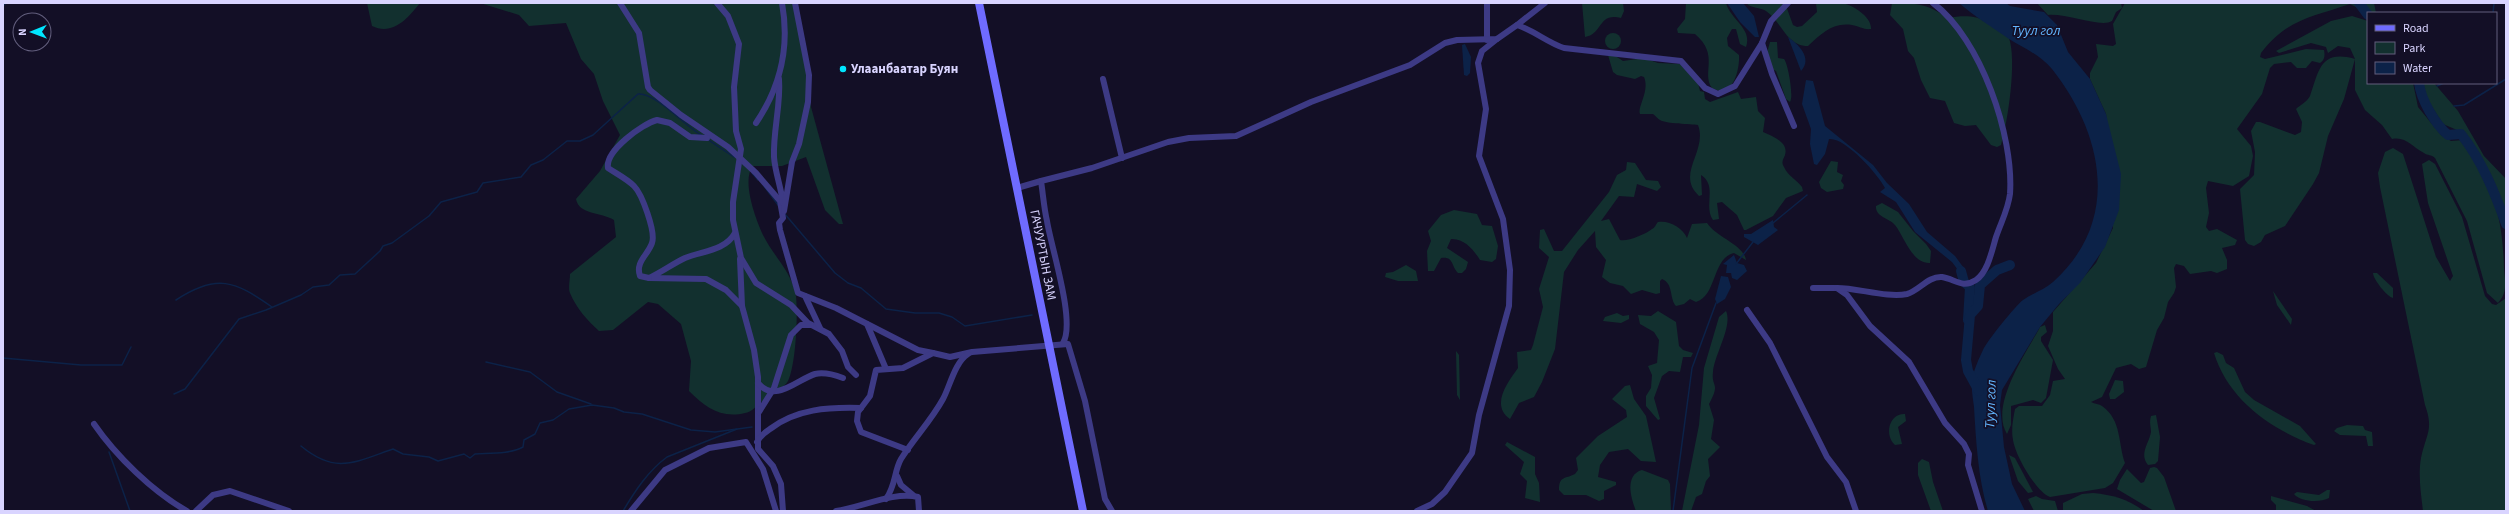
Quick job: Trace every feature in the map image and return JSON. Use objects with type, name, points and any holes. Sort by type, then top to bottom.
[{"type":"main road","name":"ГАЧУУРТЫН ЗАМ","points":[[978,3],[1083,511]]},
{"type":"street","points":[[620,3],[639,33],[648,87],[681,115],[728,147],[776,195],[781,206],[783,216]]},
{"type":"street","points":[[717,3],[728,16],[739,44],[734,87],[736,131],[741,149],[733,202],[735,233],[742,273],[742,306],[754,350],[758,384],[759,412],[757,444],[762,456],[773,466],[781,484],[784,511]]},
{"type":"street","points":[[782,3],[786,42],[779,78],[780,99],[774,157],[782,191],[783,216]]},
{"type":"street","points":[[795,3],[809,75],[808,97],[800,140],[792,162],[783,216],[779,223],[782,242],[798,293],[867,324],[918,350],[950,357],[972,352],[1063,343],[1068,344],[1072,352],[1105,499],[1112,511]]},
{"type":"street","points":[[1487,3],[1489,29],[1487,40]]},
{"type":"street","points":[[1417,511],[1432,504],[1445,492],[1472,453],[1481,409],[1508,306],[1510,270],[1503,219],[1479,156],[1486,109],[1478,63],[1482,51],[1545,3]]},
{"type":"street","points":[[1517,25],[1534,30],[1556,46],[1564,48],[1681,61],[1705,88],[1718,94],[1736,86],[1762,43],[1771,21],[1788,3]]},
{"type":"street","points":[[1813,288],[1837,288],[1906,294],[1930,280],[1941,277],[1960,285],[1976,280],[1984,270],[2006,213],[2010,194],[2010,166],[1993,92],[1961,30],[1933,3]]},
{"type":"street","points":[[1017,188],[1122,158],[1168,142],[1189,138],[1236,136],[1311,102],[1410,65],[1445,43],[1457,40],[1497,39]]},
{"type":"street","points":[[1762,43],[1772,74],[1794,126]]},
{"type":"street","points":[[756,123],[779,78]]},
{"type":"street","points":[[1103,79],[1122,158]]},
{"type":"street","points":[[707,138],[690,137],[670,123],[656,120],[627,136],[609,162],[608,168],[634,186],[652,225],[654,233],[652,243],[639,268],[640,276],[649,278],[706,279],[726,290],[742,306]]},
{"type":"street","points":[[1041,181],[1047,221],[1066,313],[1067,333],[1063,343]]},
{"type":"street","points":[[649,278],[667,270],[685,258],[720,246],[732,240],[735,233]]},
{"type":"street","points":[[737,248],[756,284],[791,305],[803,319],[813,326]]},
{"type":"street","points":[[1837,288],[1847,295],[1870,326],[1909,362],[1946,423],[1964,444],[1969,454],[1968,465],[1982,511]]},
{"type":"street","points":[[805,296],[820,328],[836,342],[848,367],[856,375]]},
{"type":"street","points":[[1746,310],[1770,343],[1827,457],[1846,482],[1856,511]]},
{"type":"street","points":[[867,324],[886,369]]},
{"type":"street","points":[[759,412],[773,391],[791,335],[801,325],[820,328]]},
{"type":"street","points":[[886,499],[892,491],[901,460],[943,399],[962,360],[972,352]]},
{"type":"street","points":[[908,450],[861,432],[856,421],[858,412],[870,396],[876,370],[903,368],[933,353]]},
{"type":"street","points":[[758,384],[766,390],[773,391],[788,388],[816,374],[826,374],[844,378]]},
{"type":"street","points":[[757,444],[761,435],[778,421],[795,414],[819,410],[861,408]]},
{"type":"street","points":[[94,424],[102,436],[145,481],[172,502],[187,511]]},
{"type":"street","points":[[631,511],[665,470],[709,448],[746,442],[763,469],[776,511]]},
{"type":"street","points":[[896,475],[901,485],[913,495],[918,497],[919,511]]},
{"type":"street","points":[[196,511],[213,495],[230,491],[256,502],[289,511]]},
{"type":"street","points":[[836,511],[886,499],[913,495]]},
{"type":"green space","points":[[367,3],[420,3],[405,20],[387,29],[372,26]]},
{"type":"green space","points":[[480,3],[796,3],[803,40],[811,107],[843,224],[839,224],[825,210],[806,157],[782,166],[753,166],[750,172],[749,181],[751,200],[757,220],[767,243],[791,279],[796,296],[797,315],[795,352],[788,381],[782,388],[767,397],[751,411],[736,414],[721,413],[707,407],[689,391],[691,361],[681,324],[658,304],[648,302],[613,330],[599,331],[579,309],[569,291],[570,274],[616,237],[614,220],[609,217],[586,211],[581,208],[576,199],[600,171],[620,135],[603,101],[594,74],[581,59],[566,23],[529,26],[519,15]]},
{"type":"green space","points":[[1582,3],[1623,3],[1624,11],[1621,18],[1608,18],[1595,32],[1585,37]]},
{"type":"green space","points":[[1686,3],[1726,3],[1728,9],[1744,29],[1747,41],[1746,47],[1740,44],[1736,29],[1732,29],[1727,38],[1728,46],[1739,55],[1739,61],[1734,81],[1730,87],[1725,90],[1719,91],[1712,88],[1709,82],[1707,49],[1702,42],[1695,34],[1678,33],[1677,29],[1685,19]]},
{"type":"green space","points":[[1746,3],[1785,3],[1793,25],[1797,27],[1802,26],[1817,12],[1816,3],[1842,3],[1861,12],[1868,20],[1871,29],[1852,25],[1839,25],[1823,33],[1808,46],[1801,45],[1789,38],[1766,11]]},
{"type":"green space","points":[[1892,3],[1921,5],[1940,13],[1947,18],[1966,16],[1981,19],[1994,26],[2009,38],[2012,61],[2011,91],[2001,145],[1997,147],[1991,145],[1976,125],[1965,126],[1954,123],[1945,101],[1930,98],[1921,80],[1914,58],[1908,51],[1903,29],[1890,15]]},
{"type":"green space","points":[[2037,3],[2121,3],[2122,8],[2116,12],[2112,21],[2100,23],[2064,16],[2048,15]]},
{"type":"green space","points":[[2125,3],[2374,3],[2376,12],[2367,12],[2350,4],[2313,16],[2302,20],[2281,32],[2261,53],[2260,57],[2265,59],[2306,49],[2324,50],[2324,59],[2320,63],[2312,61],[2306,68],[2297,68],[2291,62],[2274,64],[2270,68],[2262,94],[2237,129],[2251,146],[2253,156],[2249,176],[2233,186],[2208,181],[2206,188],[2209,213],[2206,227],[2209,231],[2217,229],[2237,240],[2235,245],[2222,248],[2227,260],[2227,269],[2217,273],[2211,271],[2190,274],[2184,266],[2176,264],[2174,268],[2176,287],[2168,302],[2164,318],[2157,330],[2146,367],[2139,369],[2131,364],[2116,368],[2102,397],[2091,402],[2101,405],[2113,418],[2116,425],[2125,463],[2113,483],[2105,488],[2050,497],[2044,494],[2033,481],[2018,455],[2013,440],[2013,421],[2015,409],[2019,406],[2042,406],[2050,395],[2053,381],[2065,379],[2058,369],[2048,346],[2053,331],[2053,312],[2096,263],[2113,228],[2106,114],[2090,79],[2090,73],[2098,57],[2096,44],[2113,46],[2116,44],[2113,24]]},
{"type":"green space","points":[[2352,16],[2367,21],[2367,84],[2413,84],[2418,107],[2441,135],[2451,141],[2464,140],[2467,145],[2483,173],[2498,212],[2502,239],[2505,291],[2498,303],[2487,293],[2467,221],[2435,158],[2425,154],[2401,139],[2392,139],[2382,125],[2365,110],[2355,90],[2355,59],[2350,48],[2338,46],[2328,53],[2326,47],[2311,43],[2279,53],[2276,51],[2331,21]]},
{"type":"green space","points":[[1613,33],[1619,35],[1621,41],[1619,47],[1613,49],[1607,47],[1605,41],[1607,35]]},
{"type":"green space","points":[[1770,42],[1777,42],[1778,58],[1784,59],[1786,62],[1791,87],[1790,102],[1786,99],[1776,71],[1772,69],[1767,53]]},
{"type":"green space","points":[[1608,55],[1614,55],[1623,61],[1644,58],[1658,63],[1680,64],[1698,83],[1700,91],[1704,92],[1705,99],[1710,102],[1738,92],[1741,99],[1756,97],[1758,111],[1765,118],[1763,132],[1779,140],[1785,146],[1786,150],[1783,165],[1788,173],[1802,187],[1803,191],[1786,198],[1773,216],[1746,230],[1744,230],[1737,215],[1722,202],[1717,203],[1719,219],[1713,220],[1709,209],[1709,185],[1701,175],[1702,195],[1699,196],[1692,188],[1690,179],[1699,144],[1700,135],[1698,125],[1667,122],[1660,120],[1653,114],[1640,114],[1640,107],[1645,93],[1644,77],[1641,76],[1635,79],[1617,75],[1613,72]]},
{"type":"green space","points":[[2334,57],[2355,59],[2344,99],[2328,136],[2319,173],[2313,184],[2285,226],[2265,235],[2261,242],[2254,246],[2248,244],[2245,240],[2240,189],[2254,175],[2255,152],[2251,131],[2256,122],[2260,122],[2295,135],[2301,132],[2302,122],[2296,109],[2309,98],[2323,64]]},
{"type":"green space","points":[[2421,84],[2435,84],[2458,111],[2484,156],[2506,179],[2506,216],[2485,169],[2464,133],[2443,124],[2425,96]]},
{"type":"green space","points":[[2393,148],[2403,154],[2436,257],[2450,281],[2453,276],[2428,203],[2422,164],[2429,160],[2435,164],[2462,217],[2485,296],[2492,304],[2496,305],[2506,298],[2506,511],[2423,511],[2420,484],[2420,464],[2428,432],[2429,420],[2378,173],[2385,152]]},
{"type":"green space","points":[[1831,161],[1838,162],[1837,172],[1843,175],[1841,181],[1844,185],[1843,189],[1827,192],[1821,188],[1819,182]]},
{"type":"green space","points":[[1627,162],[1635,163],[1646,180],[1658,181],[1661,187],[1657,191],[1637,184],[1634,197],[1619,196],[1601,221],[1609,219],[1620,240],[1632,239],[1641,235],[1655,227],[1658,222],[1667,222],[1679,228],[1687,238],[1692,224],[1707,223],[1717,233],[1735,245],[1744,255],[1746,260],[1734,253],[1727,256],[1718,269],[1708,293],[1703,298],[1696,302],[1690,299],[1684,304],[1676,306],[1668,284],[1662,279],[1660,281],[1660,293],[1656,294],[1642,290],[1631,294],[1623,286],[1610,283],[1602,277],[1606,260],[1596,247],[1595,231],[1578,250],[1564,272],[1555,349],[1542,382],[1534,397],[1519,403],[1510,419],[1501,407],[1501,400],[1506,387],[1518,368],[1517,352],[1531,350],[1543,307],[1539,289],[1549,257],[1539,248],[1540,230],[1544,229],[1554,251],[1562,251],[1609,192],[1617,175],[1626,170]]},
{"type":"green space","points":[[1882,203],[1898,212],[1913,231],[1926,244],[1931,251],[1930,263],[1918,259],[1913,254],[1895,225],[1878,213],[1876,206]]},
{"type":"green space","points":[[1454,210],[1477,214],[1482,225],[1492,226],[1498,246],[1496,259],[1492,262],[1480,260],[1468,245],[1460,240],[1451,239],[1447,248],[1468,262],[1466,269],[1462,273],[1458,273],[1450,260],[1441,258],[1434,271],[1428,271],[1427,251],[1431,241],[1428,231],[1441,215]]},
{"type":"green space","points":[[1406,265],[1416,271],[1418,281],[1398,281],[1385,277],[1386,273],[1393,272]]},
{"type":"green space","points":[[2373,273],[2377,273],[2393,288],[2393,298],[2387,295],[2375,279]]},
{"type":"green space","points":[[2273,291],[2292,319],[2291,325],[2277,305]]},
{"type":"green space","points":[[1658,311],[1676,322],[1679,346],[1683,350],[1693,353],[1691,357],[1683,357],[1680,372],[1669,371],[1662,376],[1654,398],[1660,419],[1658,420],[1646,406],[1646,396],[1651,388],[1652,375],[1648,366],[1657,363],[1659,340],[1654,332],[1640,324],[1638,315],[1651,316]]},
{"type":"green space","points":[[1726,311],[1727,324],[1714,365],[1713,377],[1715,388],[1713,397],[1709,404],[1714,420],[1711,439],[1720,447],[1708,459],[1710,476],[1706,481],[1702,494],[1696,497],[1691,511],[1682,511],[1699,425],[1704,368],[1719,317]]},
{"type":"green space","points":[[1617,313],[1623,316],[1629,315],[1629,319],[1621,323],[1603,321],[1605,317]]},
{"type":"green space","points":[[2045,325],[2047,332],[2041,337],[2041,341],[2053,360],[2046,398],[2041,403],[2033,400],[2011,406],[2011,425],[2007,434],[2003,422],[2003,409],[2006,394],[2019,364],[2040,327]]},
{"type":"green space","points":[[1456,351],[1459,355],[1460,400],[1457,395]]},
{"type":"green space","points":[[2217,352],[2223,355],[2226,363],[2234,368],[2245,392],[2254,400],[2300,426],[2316,444],[2314,445],[2298,438],[2267,421],[2240,398],[2229,385],[2221,370],[2214,353]]},
{"type":"green space","points":[[2115,380],[2123,381],[2124,392],[2115,399],[2110,399],[2109,394]]},
{"type":"green space","points":[[1630,385],[1634,399],[1646,416],[1656,462],[1641,461],[1628,449],[1609,452],[1600,465],[1598,477],[1616,482],[1616,485],[1604,491],[1604,499],[1599,501],[1586,495],[1564,495],[1559,490],[1559,485],[1561,480],[1575,474],[1578,470],[1576,458],[1598,436],[1627,417],[1626,410],[1612,399],[1625,386]]},
{"type":"green space","points":[[1905,414],[1906,421],[1898,427],[1902,444],[1895,445],[1890,436],[1890,425],[1895,417]]},
{"type":"green space","points":[[2156,415],[2160,437],[2158,461],[2155,464],[2148,465],[2145,461],[2144,452],[2151,432],[2151,416]]},
{"type":"green space","points":[[2347,425],[2363,426],[2365,430],[2372,432],[2373,446],[2368,446],[2366,436],[2340,435],[2334,431],[2337,428]]},
{"type":"green space","points":[[1507,442],[1535,457],[1535,474],[1539,483],[1540,502],[1525,498],[1527,481],[1520,474],[1524,462],[1505,445]]},
{"type":"green space","points":[[2009,455],[2015,458],[2033,492],[2028,493],[2018,481]]},
{"type":"green space","points":[[1922,459],[1929,462],[1933,482],[1943,511],[1931,511],[1918,475],[1918,463]]},
{"type":"green space","points":[[2150,468],[2157,468],[2164,477],[2176,511],[2154,511],[2117,489],[2120,480],[2127,469],[2141,483],[2144,482]]},
{"type":"green space","points":[[1642,470],[1668,480],[1670,484],[1671,511],[1636,511],[1630,488],[1633,477],[1636,473]]},
{"type":"green space","points":[[2327,490],[2330,490],[2329,498],[2321,501],[2301,499],[2294,494],[2297,492],[2319,495]]},
{"type":"green space","points":[[2093,493],[2120,498],[2132,503],[2144,511],[2063,511],[2063,503],[2082,494]]},
{"type":"green space","points":[[2036,496],[2042,499],[2055,501],[2058,511],[2034,511],[2028,499]]},
{"type":"green space","points":[[2271,496],[2307,506],[2316,511],[2276,511],[2276,505],[2271,500]]},
{"type":"water","points":[[1727,3],[1743,3],[1754,16],[1759,37],[1755,37],[1740,22]]},
{"type":"water","name":"Туул гол","points":[[1959,3],[2006,3],[2010,6],[2044,12],[2057,25],[2068,52],[2090,79],[2106,114],[2121,174],[2119,210],[2105,247],[2080,283],[2059,304],[2040,327],[2002,390],[2000,405],[2004,447],[2012,484],[2025,511],[1988,511],[1978,459],[1972,379],[1978,360],[1986,345],[2019,303],[2053,282],[2075,258],[2089,232],[2096,205],[2098,177],[2093,149],[2084,122],[2070,95],[2052,69],[2037,56],[2009,39]]},
{"type":"water","points":[[1788,37],[1800,47],[1805,56],[1804,66],[1801,71]]},
{"type":"water","points":[[1465,44],[1471,57],[1470,73],[1467,76],[1464,75],[1462,45]]},
{"type":"water","points":[[1806,80],[1813,81],[1825,126],[1873,165],[1887,183],[1909,204],[1927,232],[1955,256],[1966,271],[1958,270],[1952,262],[1915,232],[1896,202],[1880,192],[1885,188],[1876,174],[1844,144],[1836,140],[1829,139],[1825,154],[1817,165],[1814,164],[1810,144],[1811,129],[1802,104]]},
{"type":"water","points":[[1773,220],[1774,227],[1778,230],[1758,245],[1744,237],[1744,234],[1751,234]]},
{"type":"water","points":[[1734,255],[1737,263],[1744,265],[1747,271],[1737,280],[1732,278],[1731,273],[1726,273],[1727,265],[1723,264]]},
{"type":"water","points":[[1721,276],[1728,277],[1731,287],[1725,299],[1717,304],[1715,299]]},
{"type":"waterway","points":[[3,6],[6,3]]},
{"type":"waterway","points":[[2359,3],[2367,14]]},
{"type":"waterway","points":[[2493,12],[2494,3]]},
{"type":"waterway","points":[[2454,106],[2464,105],[2506,79]]},
{"type":"waterway","points":[[2419,84],[2420,90],[2429,111],[2438,125],[2448,135],[2461,134],[2469,144],[2482,166],[2506,224]]},
{"type":"waterway","points":[[2437,86],[2442,84]]},
{"type":"waterway","points":[[174,394],[185,389],[239,319],[266,310],[301,295],[313,287],[329,285],[340,275],[355,274],[380,251],[383,246],[392,243],[429,216],[441,202],[477,192],[483,183],[521,177],[531,165],[543,160],[567,141],[580,141],[593,135],[638,94],[653,98],[701,135]]},
{"type":"waterway","points":[[707,139],[734,157]]},
{"type":"waterway","points":[[752,173],[758,180]]},
{"type":"waterway","points":[[764,186],[778,205]]},
{"type":"waterway","points":[[1773,223],[1807,195]]},
{"type":"waterway","points":[[784,213],[835,273],[848,283],[861,288],[886,309],[915,313],[939,313],[952,317],[965,326],[1032,315]]},
{"type":"waterway","points":[[1736,264],[1753,242]]},
{"type":"waterway","points":[[1979,391],[1968,371],[1966,360],[1970,315],[1978,306],[1980,285],[1997,270],[2010,265]]},
{"type":"waterway","points":[[1961,271],[1964,282],[1970,287],[1968,320]]},
{"type":"waterway","points":[[176,300],[190,291],[215,283],[236,286],[247,291],[272,307]]},
{"type":"waterway","points":[[1673,511],[1692,368],[1716,303]]},
{"type":"waterway","points":[[3,358],[81,365],[122,365],[131,347]]},
{"type":"waterway","points":[[486,362],[530,372],[557,392],[591,404]]},
{"type":"waterway","points":[[301,446],[313,455],[325,461],[335,463],[356,461],[393,449],[403,454],[429,457],[438,461],[464,454],[470,458],[475,454],[506,452],[523,447],[524,440],[535,434],[540,423],[553,420],[569,409],[592,405],[614,408],[624,412],[642,414],[691,430],[715,432],[752,427]]},
{"type":"waterway","points":[[623,511],[648,475],[667,457],[737,429]]},
{"type":"waterway","points":[[109,452],[130,511]]},
{"type":"place","name":"Улаанбаатар Буян","points":[[843,69]]}]
